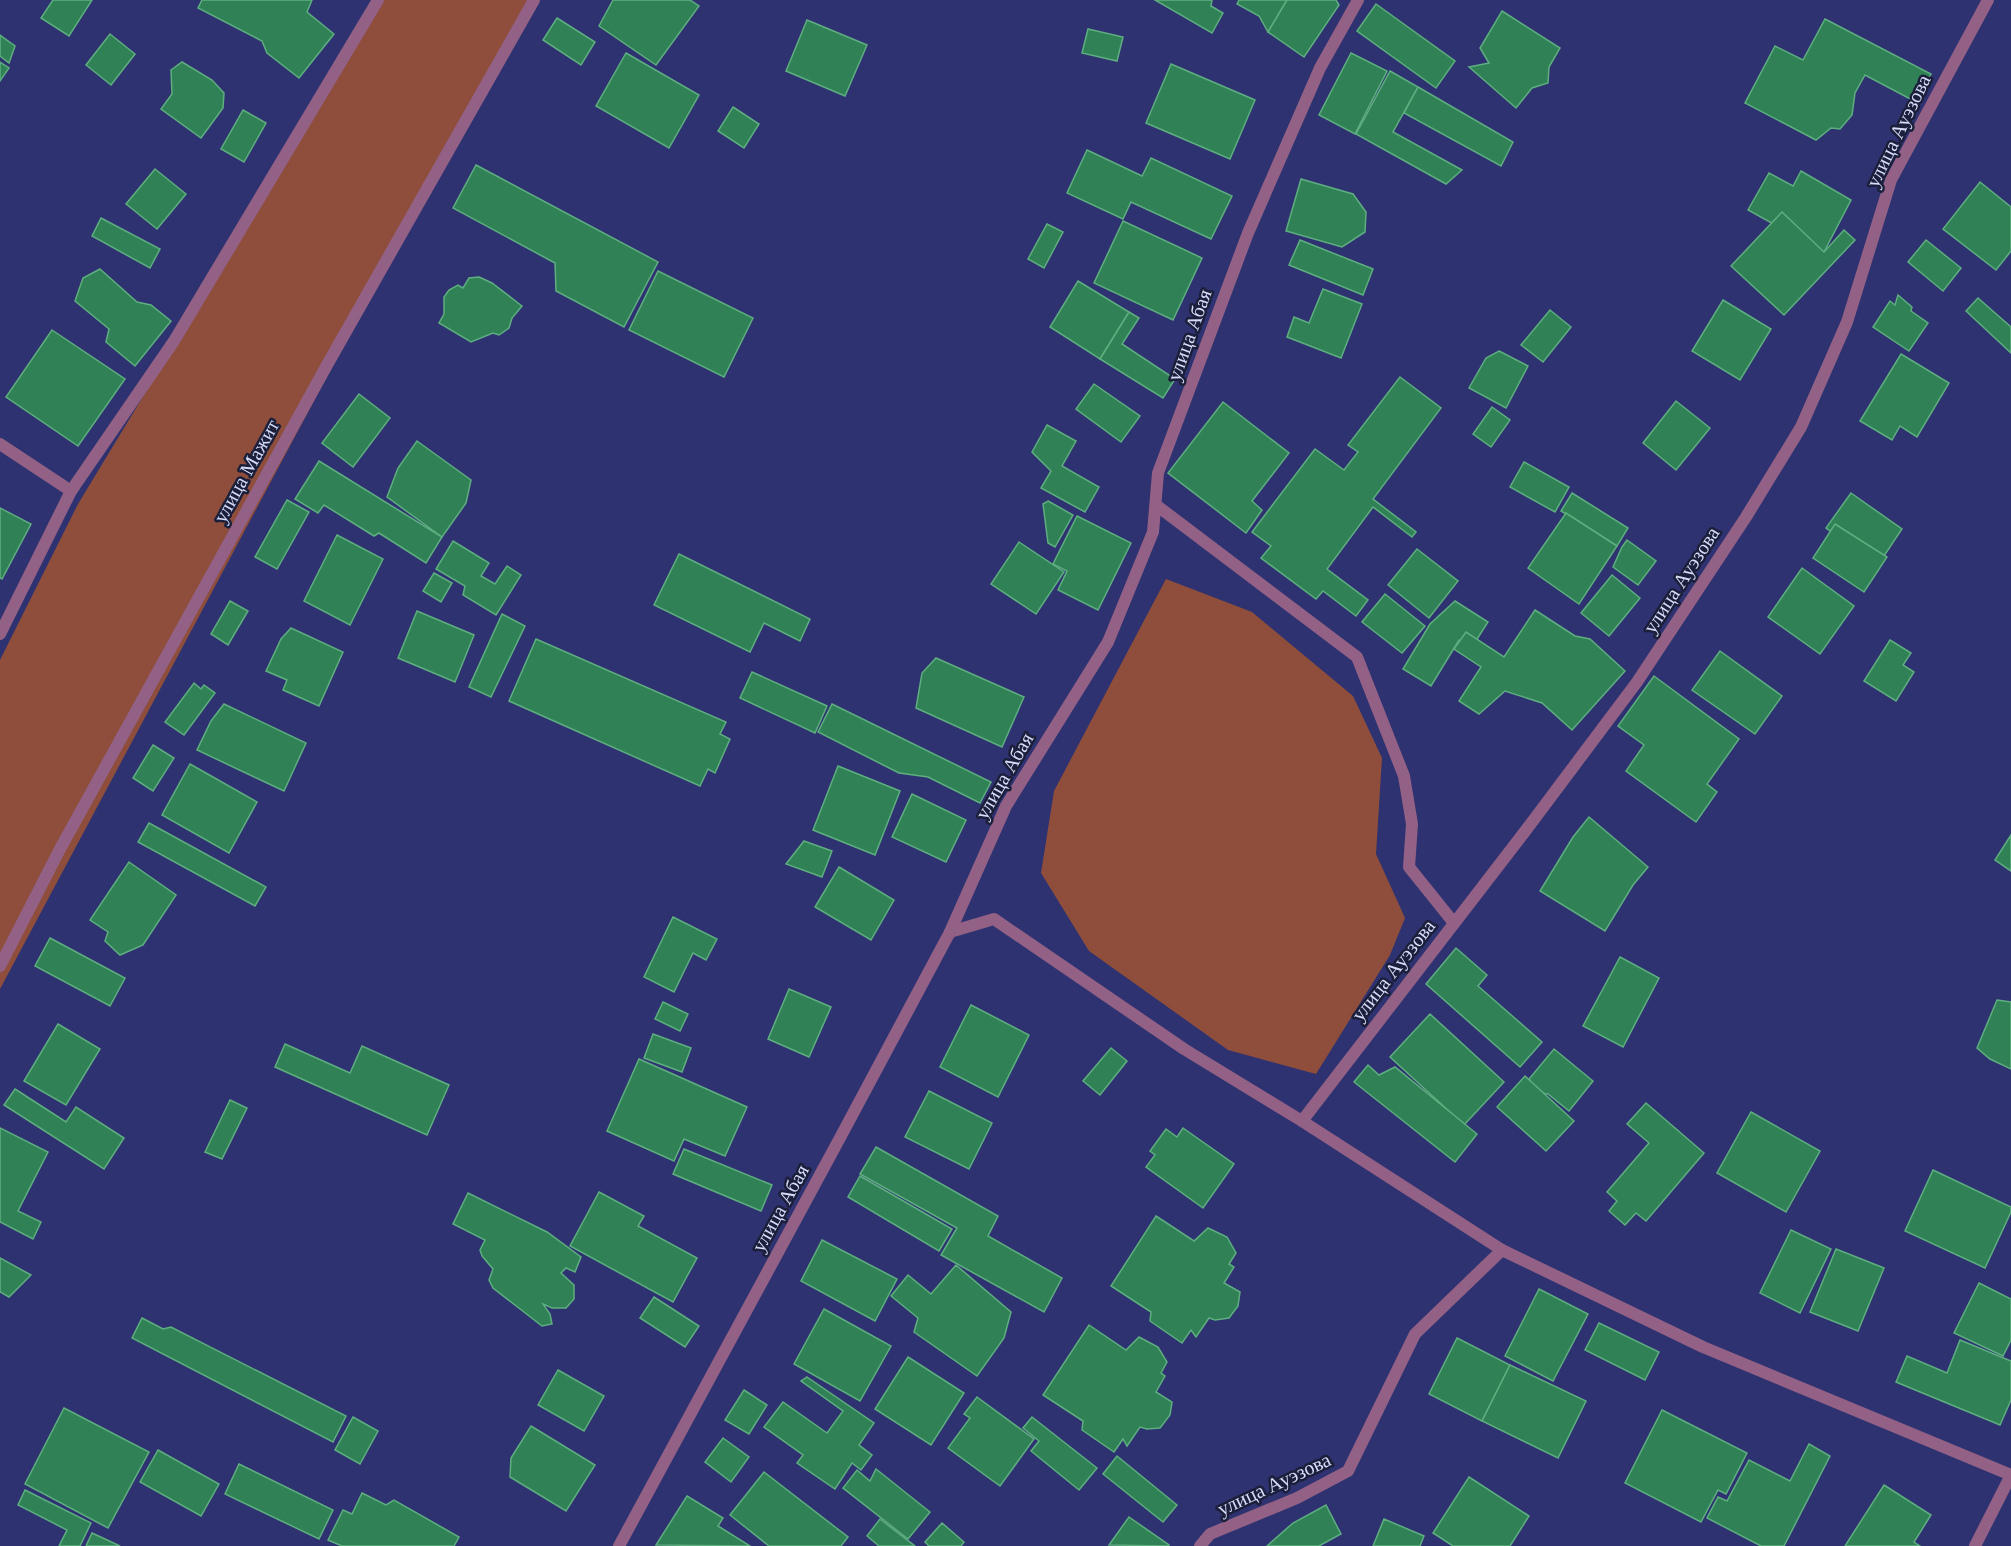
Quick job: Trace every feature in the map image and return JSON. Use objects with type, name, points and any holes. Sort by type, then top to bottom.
[{"type":"street","points":[[0,634],[71,491],[174,341],[378,0]]},
{"type":"street","name":"улица Мажит","points":[[0,966],[60,849],[327,365],[534,0]]},
{"type":"street","name":"улица Абая","points":[[619,1546],[950,932],[1006,806],[1108,642],[1153,532],[1158,473],[1248,233],[1320,68],[1358,0]]},
{"type":"street","name":"улица Ауэзова","points":[[1302,1121],[1637,682],[1746,517],[1801,427],[1847,322],[1891,180],[1988,0]]},
{"type":"street","points":[[0,444],[71,491]]},
{"type":"street","points":[[1156,505],[1357,657],[1404,776],[1412,824],[1409,867],[1454,923]]},
{"type":"street","points":[[950,932],[994,919],[1184,1049],[1302,1121],[1502,1250],[1703,1347],[2011,1475],[1975,1546]]},
{"type":"street","name":"улица Ауэзова","points":[[1200,1546],[1210,1534],[1297,1498],[1348,1471],[1415,1334],[1502,1250]]},
{"type":"shaded area","points":[[383,0],[528,0],[0,989],[0,660],[78,504]]},
{"type":"shaded area","points":[[1166,579],[1252,612],[1353,696],[1382,758],[1376,854],[1405,918],[1390,955],[1316,1074],[1228,1050],[1089,951],[1041,873],[1054,791]]},
{"type":"building","points":[[53,0],[92,0],[69,36],[41,18]]},
{"type":"building","points":[[202,0],[312,0],[307,12],[334,34],[299,78],[267,53],[262,41],[198,8]]},
{"type":"building","points":[[613,0],[690,0],[699,6],[656,65],[599,26]]},
{"type":"building","points":[[1155,0],[1212,0],[1211,6],[1223,13],[1212,33]]},
{"type":"building","points":[[1239,0],[1287,0],[1268,32],[1259,16],[1237,4]]},
{"type":"building","points":[[1287,0],[1336,0],[1339,5],[1304,57],[1268,32]]},
{"type":"building","points":[[1376,4],[1455,61],[1436,88],[1357,31]]},
{"type":"building","points":[[1502,11],[1560,48],[1549,67],[1548,83],[1532,88],[1516,108],[1469,67],[1489,63],[1480,48]]},
{"type":"building","points":[[557,18],[595,42],[581,65],[543,40]]},
{"type":"building","points":[[1825,19],[1931,74],[1916,102],[1865,75],[1855,93],[1852,115],[1840,129],[1831,128],[1816,140],[1745,103],[1775,46],[1803,60]]},
{"type":"building","points":[[807,20],[867,45],[845,96],[786,71]]},
{"type":"building","points":[[1088,29],[1123,37],[1117,61],[1082,53]]},
{"type":"building","points":[[110,34],[135,54],[111,85],[86,65]]},
{"type":"building","points":[[0,35],[15,46],[9,63],[0,56]]},
{"type":"building","points":[[626,53],[699,95],[669,148],[596,106]]},
{"type":"building","points":[[1351,53],[1387,71],[1355,134],[1319,115]]},
{"type":"building","points":[[0,62],[9,68],[0,81]]},
{"type":"building","points":[[182,62],[212,80],[224,93],[223,108],[201,138],[161,109],[172,94],[171,70]]},
{"type":"building","points":[[1171,64],[1255,100],[1230,159],[1146,123]]},
{"type":"building","points":[[1390,71],[1418,87],[1393,132],[1462,170],[1446,184],[1356,134]]},
{"type":"building","points":[[1418,87],[1513,142],[1501,166],[1404,113]]},
{"type":"building","points":[[733,107],[759,124],[744,148],[718,131]]},
{"type":"building","points":[[243,110],[266,123],[244,162],[221,149]]},
{"type":"building","points":[[1087,150],[1142,176],[1151,158],[1232,196],[1211,239],[1131,202],[1123,219],[1067,193]]},
{"type":"building","points":[[476,165],[658,262],[624,327],[556,291],[555,263],[453,208]]},
{"type":"building","points":[[155,169],[186,194],[157,229],[126,204]]},
{"type":"building","points":[[1801,171],[1851,200],[1824,252],[1748,210],[1769,173],[1793,186]]},
{"type":"building","points":[[1301,179],[1353,194],[1366,212],[1365,232],[1342,247],[1286,231]]},
{"type":"building","points":[[1980,182],[2011,207],[2011,251],[1996,270],[1943,229]]},
{"type":"building","points":[[1782,212],[1824,252],[1844,230],[1855,240],[1784,315],[1731,266]]},
{"type":"building","points":[[101,218],[160,249],[150,268],[92,236]]},
{"type":"building","points":[[1123,221],[1202,258],[1173,320],[1094,283]]},
{"type":"building","points":[[1047,224],[1063,232],[1044,268],[1028,259]]},
{"type":"building","points":[[1300,240],[1373,269],[1363,295],[1289,265]]},
{"type":"building","points":[[1926,240],[1961,268],[1943,291],[1908,262]]},
{"type":"building","points":[[100,269],[137,302],[151,305],[171,321],[135,366],[106,342],[109,329],[75,301],[83,278]]},
{"type":"building","points":[[658,271],[753,318],[724,377],[629,330]]},
{"type":"building","points":[[479,277],[492,283],[522,306],[512,318],[509,328],[499,335],[493,333],[471,342],[439,323],[444,314],[444,297],[449,290],[458,285],[463,288],[469,278]]},
{"type":"building","points":[[1078,281],[1129,312],[1100,359],[1050,327]]},
{"type":"building","points":[[1323,289],[1362,304],[1341,358],[1287,337],[1294,317],[1309,323]]},
{"type":"building","points":[[1898,295],[1912,307],[1911,311],[1928,323],[1909,351],[1873,327],[1890,301],[1895,305]]},
{"type":"building","points":[[1978,298],[2011,327],[2011,353],[1966,311]]},
{"type":"building","points":[[1723,300],[1771,329],[1740,380],[1692,351]]},
{"type":"building","points":[[1550,310],[1571,327],[1543,362],[1521,345]]},
{"type":"building","points":[[1129,312],[1139,318],[1122,344],[1175,379],[1163,398],[1100,359]]},
{"type":"building","points":[[52,330],[125,379],[78,446],[6,397]]},
{"type":"building","points":[[1499,351],[1528,366],[1506,408],[1469,388],[1486,358]]},
{"type":"building","points":[[1901,354],[1949,383],[1917,437],[1900,426],[1892,440],[1860,421]]},
{"type":"building","points":[[1400,377],[1441,408],[1373,499],[1416,532],[1412,537],[1373,507],[1327,569],[1368,600],[1356,616],[1323,591],[1316,599],[1261,558],[1271,546],[1252,532],[1315,449],[1344,470],[1358,452],[1348,445]]},
{"type":"building","points":[[1094,384],[1140,416],[1121,442],[1076,409]]},
{"type":"building","points":[[359,394],[390,418],[353,467],[322,443]]},
{"type":"building","points":[[1676,401],[1710,428],[1676,470],[1643,443]]},
{"type":"building","points":[[1223,402],[1289,453],[1252,501],[1262,510],[1246,533],[1168,473]]},
{"type":"building","points":[[1492,407],[1510,420],[1491,447],[1473,434]]},
{"type":"building","points":[[1047,425],[1076,441],[1062,466],[1099,487],[1085,512],[1041,488],[1051,471],[1032,452]]},
{"type":"building","points":[[417,441],[471,480],[466,503],[442,537],[387,497],[398,468]]},
{"type":"building","points":[[319,461],[442,537],[426,563],[379,533],[374,536],[324,505],[318,513],[295,499]]},
{"type":"building","points":[[1524,462],[1569,487],[1555,512],[1510,487]]},
{"type":"building","points":[[1572,493],[1628,528],[1617,546],[1561,511]]},
{"type":"building","points":[[1851,493],[1902,529],[1878,565],[1826,528]]},
{"type":"building","points":[[287,500],[309,512],[277,569],[255,557]]},
{"type":"building","points":[[1048,501],[1073,515],[1055,547],[1048,543],[1043,504]]},
{"type":"building","points":[[0,508],[31,524],[2,579],[0,578]]},
{"type":"building","points":[[1566,513],[1617,546],[1579,604],[1528,568]]},
{"type":"building","points":[[1077,516],[1131,543],[1098,610],[1058,590],[1067,571],[1053,564]]},
{"type":"building","points":[[1835,524],[1887,557],[1864,592],[1813,558]]},
{"type":"building","points":[[337,535],[383,559],[350,625],[304,601]]},
{"type":"building","points":[[1627,540],[1656,561],[1638,585],[1613,567]]},
{"type":"building","points":[[453,541],[489,563],[481,576],[495,584],[507,566],[521,575],[496,615],[463,595],[465,586],[436,569]]},
{"type":"building","points":[[1019,542],[1064,572],[1036,614],[991,584]]},
{"type":"building","points":[[1417,549],[1458,581],[1429,618],[1388,585]]},
{"type":"building","points":[[679,554],[810,619],[800,641],[764,623],[750,652],[654,605]]},
{"type":"building","points":[[1802,568],[1854,606],[1820,654],[1768,617]]},
{"type":"building","points":[[434,573],[452,583],[441,602],[423,591]]},
{"type":"building","points":[[1612,575],[1640,598],[1609,636],[1581,613]]},
{"type":"building","points":[[1385,594],[1425,626],[1402,653],[1362,622]]},
{"type":"building","points":[[230,601],[248,611],[228,645],[211,634]]},
{"type":"building","points":[[1455,601],[1488,622],[1472,647],[1459,640],[1431,686],[1403,669],[1430,624]]},
{"type":"building","points":[[1535,610],[1575,636],[1590,639],[1625,671],[1572,730],[1542,703],[1505,691],[1479,714],[1459,701],[1481,667],[1454,649],[1466,632],[1504,657]]},
{"type":"building","points":[[417,611],[474,635],[455,682],[398,658]]},
{"type":"building","points":[[502,614],[525,626],[491,697],[469,687]]},
{"type":"building","points":[[291,628],[343,652],[319,706],[283,690],[287,680],[266,671],[281,639]]},
{"type":"building","points":[[536,639],[726,722],[720,734],[730,739],[715,773],[708,769],[700,786],[509,701]]},
{"type":"building","points":[[1890,640],[1911,653],[1903,665],[1914,672],[1896,701],[1864,681]]},
{"type":"building","points":[[1720,651],[1782,696],[1755,734],[1692,690]]},
{"type":"building","points":[[936,658],[1024,697],[1002,747],[916,708],[922,673]]},
{"type":"building","points":[[752,672],[827,706],[815,733],[740,698]]},
{"type":"building","points":[[1654,676],[1739,739],[1707,784],[1717,792],[1696,822],[1626,771],[1644,745],[1618,726]]},
{"type":"building","points":[[194,683],[201,689],[204,685],[215,693],[184,735],[165,722]]},
{"type":"building","points":[[224,704],[306,743],[284,791],[197,750],[211,721]]},
{"type":"building","points":[[832,704],[991,782],[980,803],[928,777],[899,773],[818,732]]},
{"type":"building","points":[[153,745],[174,758],[153,791],[133,778]]},
{"type":"building","points":[[190,764],[257,802],[229,853],[162,815]]},
{"type":"building","points":[[838,766],[900,791],[875,855],[813,830]]},
{"type":"building","points":[[912,794],[966,820],[946,862],[892,837]]},
{"type":"building","points":[[1589,817],[1648,867],[1633,885],[1605,931],[1540,891],[1573,837]]},
{"type":"building","points":[[149,823],[266,887],[255,906],[138,842]]},
{"type":"building","points":[[2011,835],[2011,871],[1995,860]]},
{"type":"building","points":[[804,841],[832,851],[822,877],[786,864]]},
{"type":"building","points":[[129,862],[176,895],[143,945],[120,955],[105,941],[108,932],[90,920]]},
{"type":"building","points":[[839,867],[894,900],[871,940],[815,907]]},
{"type":"building","points":[[673,917],[717,939],[706,960],[693,953],[674,992],[644,977]]},
{"type":"building","points":[[50,938],[125,978],[110,1006],[35,966]]},
{"type":"building","points":[[1456,948],[1487,975],[1478,986],[1542,1042],[1520,1067],[1426,984]]},
{"type":"building","points":[[1620,957],[1659,978],[1623,1047],[1583,1026]]},
{"type":"building","points":[[789,989],[831,1007],[809,1057],[768,1039]]},
{"type":"building","points":[[1997,1000],[2011,1002],[2011,1069],[1990,1059],[1977,1048]]},
{"type":"building","points":[[663,1002],[688,1014],[680,1031],[655,1019]]},
{"type":"building","points":[[971,1005],[1029,1035],[998,1097],[940,1067]]},
{"type":"building","points":[[1430,1014],[1504,1082],[1464,1125],[1390,1057]]},
{"type":"building","points":[[58,1024],[100,1049],[66,1105],[24,1081]]},
{"type":"building","points":[[653,1034],[691,1048],[682,1072],[644,1058]]},
{"type":"building","points":[[285,1044],[350,1073],[362,1046],[449,1085],[427,1135],[275,1067]]},
{"type":"building","points":[[1111,1048],[1127,1061],[1100,1095],[1083,1081]]},
{"type":"building","points":[[1554,1049],[1593,1081],[1569,1111],[1548,1094],[1538,1093],[1529,1079]]},
{"type":"building","points":[[639,1059],[747,1107],[725,1156],[684,1139],[674,1161],[607,1131]]},
{"type":"building","points":[[1368,1065],[1379,1075],[1395,1067],[1477,1134],[1455,1162],[1354,1082]]},
{"type":"building","points":[[1525,1076],[1574,1121],[1546,1151],[1497,1107]]},
{"type":"building","points":[[15,1089],[66,1122],[76,1107],[124,1138],[104,1169],[4,1105]]},
{"type":"building","points":[[929,1091],[992,1123],[969,1169],[905,1137]]},
{"type":"building","points":[[230,1100],[247,1108],[222,1159],[205,1152]]},
{"type":"building","points":[[1646,1103],[1704,1153],[1646,1221],[1636,1213],[1625,1225],[1609,1211],[1617,1201],[1607,1192],[1649,1143],[1627,1124]]},
{"type":"building","points":[[1751,1112],[1820,1151],[1786,1212],[1717,1173]]},
{"type":"building","points":[[0,1128],[48,1152],[18,1211],[41,1222],[33,1239],[0,1222]]},
{"type":"building","points":[[1183,1128],[1234,1164],[1203,1208],[1146,1167],[1155,1155],[1150,1151],[1166,1129],[1177,1137]]},
{"type":"building","points":[[876,1147],[998,1216],[988,1236],[1062,1278],[1044,1312],[941,1255],[957,1228],[860,1174]]},
{"type":"building","points":[[684,1149],[772,1185],[761,1211],[673,1174]]},
{"type":"building","points":[[1933,1170],[2011,1207],[2011,1212],[1985,1268],[1905,1231]]},
{"type":"building","points":[[860,1176],[952,1229],[939,1251],[848,1197]]},
{"type":"building","points":[[599,1192],[644,1216],[638,1226],[697,1258],[673,1302],[570,1246]]},
{"type":"building","points":[[468,1193],[547,1232],[581,1257],[575,1272],[566,1268],[561,1273],[574,1285],[574,1299],[566,1308],[552,1308],[543,1304],[550,1314],[552,1324],[542,1326],[493,1288],[489,1280],[493,1269],[480,1250],[485,1240],[453,1224]]},
{"type":"building","points":[[1156,1216],[1194,1241],[1208,1228],[1227,1237],[1236,1253],[1229,1264],[1234,1267],[1224,1283],[1240,1292],[1238,1306],[1229,1318],[1215,1320],[1209,1318],[1196,1337],[1191,1330],[1182,1343],[1150,1321],[1151,1312],[1111,1286]]},
{"type":"building","points":[[1791,1230],[1831,1249],[1800,1313],[1760,1293]]},
{"type":"building","points":[[822,1240],[897,1279],[875,1321],[801,1281]]},
{"type":"building","points":[[1836,1249],[1884,1268],[1858,1331],[1810,1312]]},
{"type":"building","points":[[0,1258],[31,1275],[9,1297],[0,1292]]},
{"type":"building","points":[[956,1265],[1011,1312],[1004,1338],[977,1376],[914,1332],[918,1318],[891,1296],[908,1275],[931,1294]]},
{"type":"building","points":[[1979,1283],[2011,1299],[2011,1340],[2003,1356],[1954,1333]]},
{"type":"building","points":[[1539,1289],[1588,1314],[1553,1381],[1505,1356]]},
{"type":"building","points":[[654,1297],[699,1326],[685,1347],[640,1318]]},
{"type":"building","points":[[824,1309],[891,1346],[860,1401],[794,1364]]},
{"type":"building","points":[[142,1318],[163,1329],[171,1327],[346,1416],[333,1442],[132,1338]]},
{"type":"building","points":[[1599,1323],[1659,1352],[1645,1380],[1585,1350]]},
{"type":"building","points":[[1089,1325],[1126,1350],[1139,1337],[1158,1347],[1167,1362],[1161,1373],[1165,1376],[1156,1392],[1172,1402],[1170,1415],[1160,1428],[1140,1427],[1127,1446],[1123,1439],[1114,1452],[1082,1430],[1083,1421],[1043,1395]]},
{"type":"building","points":[[1457,1338],[1510,1365],[1482,1421],[1429,1394]]},
{"type":"building","points":[[1960,1340],[2011,1361],[2011,1400],[2000,1425],[1896,1382],[1907,1356],[1947,1373]]},
{"type":"building","points":[[908,1357],[964,1393],[931,1445],[875,1409]]},
{"type":"building","points":[[1510,1365],[1586,1401],[1558,1458],[1482,1421]]},
{"type":"building","points":[[558,1370],[604,1396],[584,1431],[538,1405]]},
{"type":"building","points":[[807,1377],[874,1423],[859,1445],[872,1455],[861,1470],[852,1463],[835,1489],[797,1463],[803,1455],[764,1427],[783,1402],[827,1433],[843,1411],[801,1381]]},
{"type":"building","points":[[744,1390],[767,1405],[749,1434],[725,1420]]},
{"type":"building","points":[[977,1397],[1034,1439],[1000,1486],[948,1448],[970,1418],[964,1414]]},
{"type":"building","points":[[64,1408],[149,1452],[108,1528],[25,1484]]},
{"type":"building","points":[[1662,1410],[1747,1453],[1726,1494],[1718,1490],[1701,1522],[1625,1483]]},
{"type":"building","points":[[353,1417],[378,1431],[360,1464],[335,1450]]},
{"type":"building","points":[[1032,1417],[1097,1468],[1079,1490],[1031,1451],[1039,1441],[1023,1428]]},
{"type":"building","points":[[531,1426],[595,1465],[566,1511],[510,1477],[511,1458]]},
{"type":"building","points":[[723,1438],[749,1457],[731,1482],[705,1462]]},
{"type":"building","points":[[1809,1444],[1830,1456],[1784,1546],[1761,1546],[1707,1518],[1718,1497],[1727,1501],[1749,1460],[1790,1481]]},
{"type":"building","points":[[158,1450],[219,1484],[201,1516],[140,1482]]},
{"type":"building","points":[[1117,1456],[1177,1505],[1163,1522],[1103,1474]]},
{"type":"building","points":[[239,1464],[333,1510],[319,1539],[225,1494]]},
{"type":"building","points":[[876,1469],[930,1512],[908,1539],[843,1488],[857,1470],[870,1481]]},
{"type":"building","points":[[764,1472],[848,1537],[841,1546],[769,1546],[730,1515]]},
{"type":"building","points":[[1469,1477],[1529,1516],[1510,1546],[1453,1546],[1433,1533]]},
{"type":"building","points":[[1884,1485],[1931,1515],[1914,1542],[1920,1546],[1845,1546]]},
{"type":"building","points":[[25,1490],[91,1523],[80,1546],[59,1546],[67,1530],[18,1505]]},
{"type":"building","points":[[362,1493],[386,1505],[394,1500],[459,1537],[454,1546],[342,1546],[328,1540],[343,1510],[352,1514]]},
{"type":"building","points":[[687,1496],[723,1518],[718,1526],[750,1546],[656,1545]]},
{"type":"building","points":[[1326,1505],[1341,1534],[1319,1546],[1267,1546],[1293,1523]]},
{"type":"building","points":[[1129,1517],[1169,1545],[1169,1546],[1109,1545]]},
{"type":"building","points":[[880,1519],[915,1546],[879,1546],[867,1536]]},
{"type":"building","points":[[1384,1519],[1424,1536],[1420,1546],[1373,1546]]},
{"type":"building","points":[[942,1523],[964,1542],[961,1546],[929,1546],[925,1542]]},
{"type":"building","points":[[92,1533],[120,1546],[86,1546]]}]
